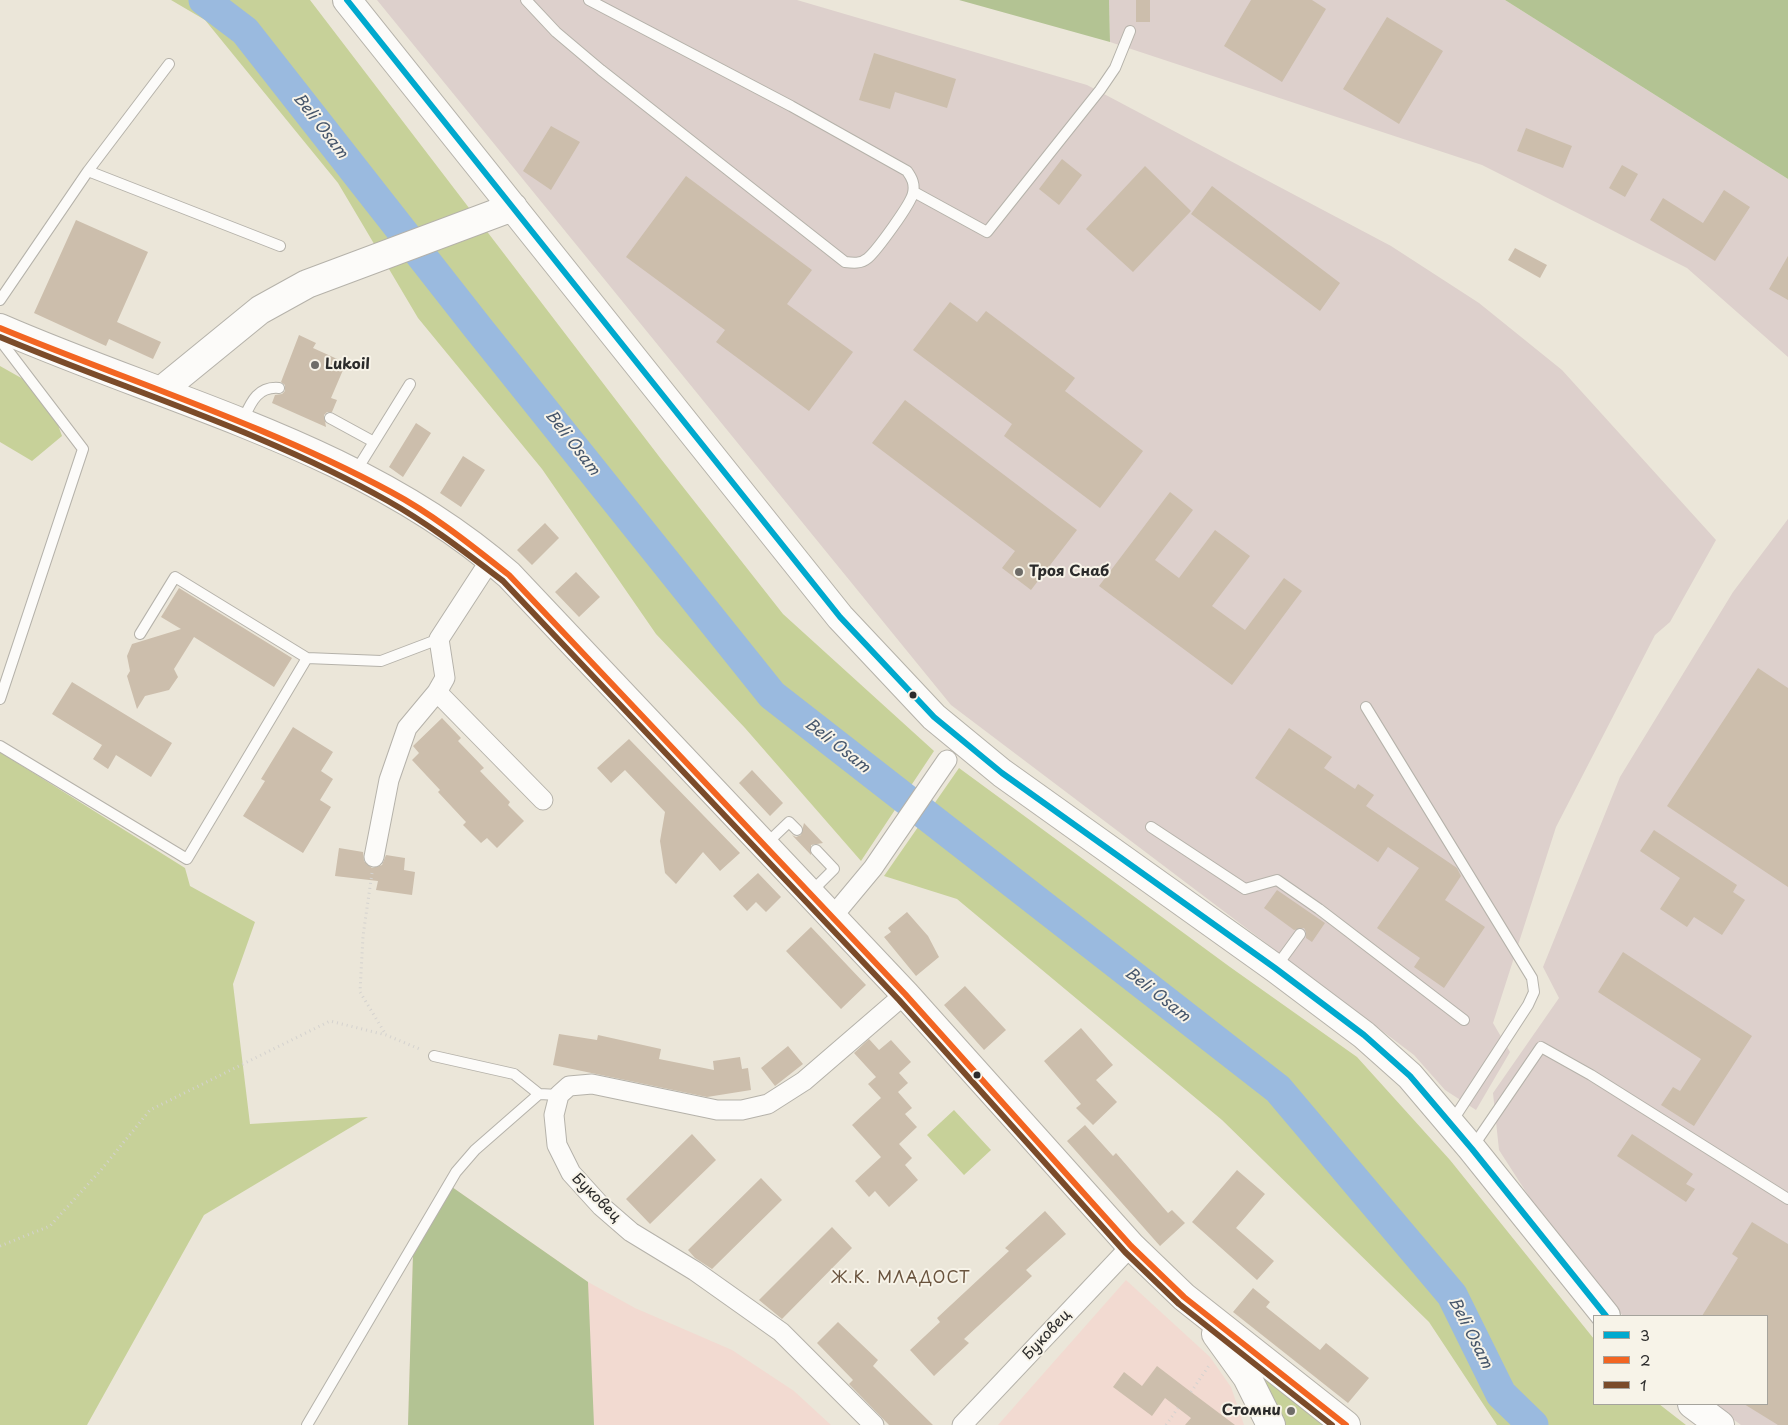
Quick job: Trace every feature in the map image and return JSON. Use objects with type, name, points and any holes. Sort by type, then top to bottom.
[{"type":"street","points":[[348,0],[840,617],[934,717],[1002,772],[1276,968],[1364,1035],[1410,1076],[1472,1149],[1605,1315]]},
{"type":"street","points":[[162,390],[260,310],[306,284],[513,207]]},
{"type":"street","points":[[0,328],[71,358],[162,390],[356,472],[429,515],[491,559],[509,575],[833,916],[1131,1246],[1184,1297],[1346,1425]]},
{"type":"street","points":[[374,857],[389,780],[407,728],[437,692],[445,678],[439,639],[491,559]]},
{"type":"street","points":[[437,692],[543,800]]},
{"type":"street","points":[[833,916],[873,868],[947,760]]},
{"type":"street","points":[[559,1095],[569,1086],[592,1084],[717,1110],[742,1110],[768,1104],[804,1081],[905,994]]},
{"type":"street","name":"Буковец","points":[[559,1095],[554,1115],[557,1145],[571,1173],[601,1206],[631,1232],[694,1271],[781,1332],[874,1425]]},
{"type":"street","name":"Буковец","points":[[962,1425],[1131,1246]]},
{"type":"street","points":[[1184,1297],[1224,1344],[1246,1378],[1271,1425]]},
{"type":"street","points":[[1693,1405],[1720,1425]]},
{"type":"lane","points":[[526,0],[556,32],[601,70],[845,262],[857,263],[868,258],[908,205],[914,192],[914,180],[907,171],[791,106],[590,0]]},
{"type":"lane","points":[[914,192],[987,232],[1100,90],[1115,68],[1130,31]]},
{"type":"lane","points":[[0,300],[88,171],[169,64]]},
{"type":"lane","points":[[88,171],[280,246]]},
{"type":"lane","points":[[0,340],[83,449],[0,699]]},
{"type":"lane","points":[[356,472],[410,384]]},
{"type":"lane","points":[[242,423],[254,396],[266,389],[278,388]]},
{"type":"lane","points":[[330,418],[374,442]]},
{"type":"lane","points":[[140,634],[175,577],[307,658],[381,661],[439,639]]},
{"type":"lane","points":[[0,746],[187,859],[307,658]]},
{"type":"lane","points":[[1366,707],[1532,978],[1534,992],[1528,1005],[1451,1124]]},
{"type":"lane","points":[[766,845],[789,822],[796,830]]},
{"type":"lane","points":[[1151,827],[1246,889],[1278,880],[1316,912],[1464,1020]]},
{"type":"lane","points":[[810,892],[834,869],[816,850]]},
{"type":"lane","points":[[1276,968],[1300,934]]},
{"type":"lane","points":[[1472,1149],[1542,1047],[1591,1074],[1788,1199]]},
{"type":"lane","points":[[434,1056],[514,1074],[539,1094],[559,1095]]},
{"type":"lane","points":[[307,1425],[456,1172],[475,1150],[539,1094]]},
{"type":"path","points":[[374,857],[363,936],[360,992],[386,1035]]},
{"type":"path","points":[[0,1246],[50,1226],[101,1170],[150,1110],[330,1021],[386,1035],[434,1056]]},
{"type":"path","points":[[1191,1392],[1224,1344]]},
{"type":"path","points":[[1166,1425],[1178,1408]]},
{"type":"shaded area","points":[[377,0],[797,0],[1087,85],[1391,246],[1479,303],[1562,370],[1716,540],[1670,622],[1655,635],[1556,827],[1493,1023],[1510,1052],[1476,1110],[1445,1090],[1414,1055],[951,705]]},
{"type":"shaded area","points":[[1109,0],[1505,0],[1788,179],[1788,357],[1687,268],[1482,165],[1110,42]]},
{"type":"shaded area","points":[[1788,519],[1788,1425],[1741,1425],[1714,1405],[1768,1405],[1768,1315],[1622,1315],[1537,1209],[1499,1150],[1493,1093],[1559,998],[1543,967],[1620,777],[1733,592]]},
{"type":"shaded area","points":[[452,1187],[588,1282],[635,1308],[732,1350],[794,1391],[831,1425],[408,1425],[413,1254]]},
{"type":"shaded area","points":[[1126,1280],[1210,1357],[1231,1387],[1244,1425],[998,1425]]},
{"type":"green space","points":[[171,0],[310,0],[661,459],[783,614],[934,751],[861,861],[745,728],[656,634],[542,469],[418,318],[338,183],[205,20]]},
{"type":"green space","points":[[959,0],[1109,0],[1110,42]]},
{"type":"green space","points":[[1505,0],[1788,0],[1788,179]]},
{"type":"green space","points":[[0,366],[46,392],[62,436],[32,461],[0,442]]},
{"type":"green space","points":[[0,752],[185,868],[190,886],[255,922],[233,984],[250,1124],[368,1117],[204,1215],[87,1425],[0,1425]]},
{"type":"green space","points":[[959,768],[1230,967],[1357,1057],[1450,1160],[1593,1338],[1593,1405],[1660,1405],[1686,1425],[1497,1425],[1429,1322],[1222,1120],[957,899],[884,876]]},
{"type":"green space","points":[[954,1110],[991,1150],[964,1175],[927,1135]]},
{"type":"green space","points":[[452,1187],[588,1282],[594,1425],[408,1425],[413,1254]]},
{"type":"green space","points":[[1260,1371],[1326,1425],[1286,1425],[1259,1378]]},
{"type":"building","points":[[1136,0],[1150,0],[1150,22],[1136,22]]},
{"type":"building","points":[[1251,0],[1312,0],[1326,9],[1282,82],[1224,46]]},
{"type":"building","points":[[1387,17],[1443,51],[1399,124],[1343,89]]},
{"type":"building","points":[[874,53],[956,79],[947,108],[895,92],[890,109],[859,100]]},
{"type":"building","points":[[551,126],[580,142],[551,190],[523,171]]},
{"type":"building","points":[[1526,128],[1572,146],[1563,168],[1517,151]]},
{"type":"building","points":[[1062,159],[1082,175],[1059,205],[1039,189]]},
{"type":"building","points":[[1622,165],[1638,174],[1625,197],[1609,188]]},
{"type":"building","points":[[1145,166],[1191,211],[1133,272],[1086,229]]},
{"type":"building","points":[[686,176],[812,270],[787,304],[853,352],[809,411],[716,342],[725,330],[626,257]]},
{"type":"building","points":[[1212,186],[1340,283],[1320,311],[1191,214]]},
{"type":"building","points":[[1724,190],[1750,207],[1715,261],[1650,220],[1663,198],[1703,223]]},
{"type":"building","points":[[76,220],[148,252],[117,322],[161,342],[153,359],[109,339],[106,346],[34,313]]},
{"type":"building","points":[[1515,248],[1547,265],[1540,278],[1508,260]]},
{"type":"building","points":[[1788,256],[1788,300],[1769,289]]},
{"type":"building","points":[[950,302],[977,322],[986,311],[1075,378],[1065,391],[1143,451],[1100,508],[1004,436],[1012,424],[913,350]]},
{"type":"building","points":[[299,335],[316,343],[313,348],[346,363],[331,398],[337,400],[332,412],[327,412],[324,415],[326,427],[272,403],[275,395],[282,394],[285,391],[285,385],[281,382]]},
{"type":"building","points":[[905,400],[1077,530],[1031,590],[1002,568],[1015,551],[872,443]]},
{"type":"building","points":[[416,423],[431,433],[403,477],[389,467]]},
{"type":"building","points":[[463,456],[485,470],[461,507],[440,493]]},
{"type":"building","points":[[1170,492],[1193,510],[1155,560],[1179,578],[1215,530],[1250,556],[1212,606],[1245,630],[1284,578],[1302,591],[1232,685],[1099,586]]},
{"type":"building","points":[[545,523],[559,538],[532,565],[517,550]]},
{"type":"building","points":[[576,572],[600,597],[579,617],[555,592]]},
{"type":"building","points":[[179,588],[292,658],[274,687],[194,637],[174,669],[178,677],[169,690],[145,696],[137,709],[127,676],[130,671],[127,656],[132,644],[181,629],[161,617]]},
{"type":"building","points":[[1758,668],[1788,688],[1788,887],[1667,806]]},
{"type":"building","points":[[72,682],[172,743],[151,777],[116,755],[108,769],[93,759],[102,745],[52,714]]},
{"type":"building","points":[[442,718],[461,738],[458,741],[484,768],[480,771],[510,802],[508,805],[524,821],[497,848],[487,838],[481,843],[463,825],[466,822],[412,760],[419,753],[413,746]]},
{"type":"building","points":[[293,727],[333,752],[321,771],[333,779],[320,800],[331,807],[303,853],[243,816],[265,781],[261,779]]},
{"type":"building","points":[[1289,728],[1332,757],[1324,768],[1355,789],[1358,784],[1374,795],[1366,806],[1457,868],[1461,876],[1445,900],[1485,927],[1444,988],[1414,967],[1420,958],[1377,928],[1419,868],[1388,847],[1378,862],[1255,778]]},
{"type":"building","points":[[629,739],[740,853],[720,871],[703,852],[676,884],[665,873],[660,841],[665,812],[625,770],[611,783],[597,768]]},
{"type":"building","points":[[752,770],[783,803],[770,816],[739,783]]},
{"type":"building","points":[[804,823],[823,843],[811,845],[811,855],[792,835],[796,837],[801,835]]},
{"type":"building","points":[[1654,830],[1737,885],[1733,892],[1745,900],[1722,935],[1694,917],[1687,927],[1660,909],[1680,878],[1640,851]]},
{"type":"building","points":[[339,848],[363,852],[364,861],[372,868],[382,865],[386,855],[405,858],[404,870],[415,872],[412,895],[376,890],[378,881],[335,876]]},
{"type":"building","points":[[758,873],[781,897],[766,912],[756,902],[747,911],[733,896]]},
{"type":"building","points":[[1277,890],[1325,923],[1312,942],[1306,938],[1304,928],[1294,930],[1264,908]]},
{"type":"building","points":[[907,912],[928,936],[939,957],[916,976],[884,937],[891,932],[888,928]]},
{"type":"building","points":[[811,927],[866,985],[841,1009],[786,951]]},
{"type":"building","points":[[1623,952],[1752,1036],[1694,1126],[1661,1105],[1673,1087],[1680,1091],[1701,1059],[1598,992]]},
{"type":"building","points":[[965,986],[1006,1030],[984,1050],[944,1005]]},
{"type":"building","points":[[1081,1028],[1113,1065],[1096,1080],[1117,1102],[1093,1125],[1076,1108],[1081,1104],[1044,1061]]},
{"type":"building","points":[[559,1034],[597,1040],[598,1035],[661,1049],[659,1059],[714,1070],[713,1061],[740,1057],[742,1069],[748,1068],[751,1090],[707,1097],[553,1065]]},
{"type":"building","points":[[869,1039],[879,1050],[891,1040],[911,1062],[899,1073],[908,1083],[898,1092],[912,1108],[905,1114],[917,1127],[899,1144],[912,1158],[905,1165],[918,1180],[889,1207],[875,1191],[869,1197],[855,1181],[881,1157],[852,1125],[881,1098],[868,1084],[876,1077],[854,1053]]},
{"type":"building","points":[[788,1046],[803,1064],[775,1086],[761,1068]]},
{"type":"building","points":[[1085,1125],[1113,1156],[1116,1153],[1168,1213],[1172,1210],[1185,1223],[1160,1246],[1067,1141]]},
{"type":"building","points":[[692,1134],[716,1160],[650,1224],[626,1199]]},
{"type":"building","points":[[1632,1134],[1693,1174],[1686,1184],[1695,1189],[1686,1202],[1617,1156]]},
{"type":"building","points":[[1237,1170],[1265,1194],[1236,1228],[1274,1261],[1257,1280],[1192,1222]]},
{"type":"building","points":[[761,1178],[782,1200],[712,1269],[695,1258],[688,1250]]},
{"type":"building","points":[[1045,1211],[1066,1234],[1026,1270],[1032,1276],[964,1339],[969,1343],[934,1376],[910,1350],[940,1322],[937,1318],[1009,1251],[1005,1248]]},
{"type":"building","points":[[1752,1222],[1788,1244],[1788,1425],[1778,1425],[1746,1405],[1768,1405],[1768,1315],[1703,1315],[1738,1258],[1732,1254]]},
{"type":"building","points":[[832,1227],[852,1248],[782,1319],[759,1300]]},
{"type":"building","points":[[1253,1288],[1270,1302],[1266,1307],[1320,1350],[1326,1343],[1369,1378],[1348,1403],[1233,1312]]},
{"type":"building","points":[[838,1322],[878,1360],[873,1366],[933,1425],[889,1425],[849,1384],[853,1380],[817,1343]]},
{"type":"building","points":[[1157,1366],[1235,1425],[1185,1425],[1191,1418],[1165,1398],[1152,1416],[1113,1387],[1124,1372],[1142,1386]]},
{"type":"waterway","name":"Beli Osam","points":[[204,0],[245,31],[478,328],[772,695],[1278,1089],[1452,1295],[1501,1394],[1533,1425]]},
{"type":"transit line","name":"3","points":[[347,0],[840,617],[934,717],[1002,773],[1275,968],[1364,1035],[1410,1076],[1472,1149],[1605,1315]]},
{"type":"transit line","name":"2","points":[[0,328],[198,405],[344,468],[422,510],[509,575],[905,994],[1131,1246],[1184,1297],[1346,1425]]},
{"type":"transit line","name":"1","points":[[0,337],[197,413],[342,476],[418,519],[503,581],[899,1000],[1125,1252],[1179,1304],[1332,1425]]},
{"type":"place","name":"Lukoil","points":[[315,365]]},
{"type":"place","name":"Троя Снаб","points":[[1019,572]]},
{"type":"place","name":"Стомни","points":[[1291,1411]]},
{"type":"district","name":"Ж.К. МЛАДОСТ","points":[[901,1279]]}]
